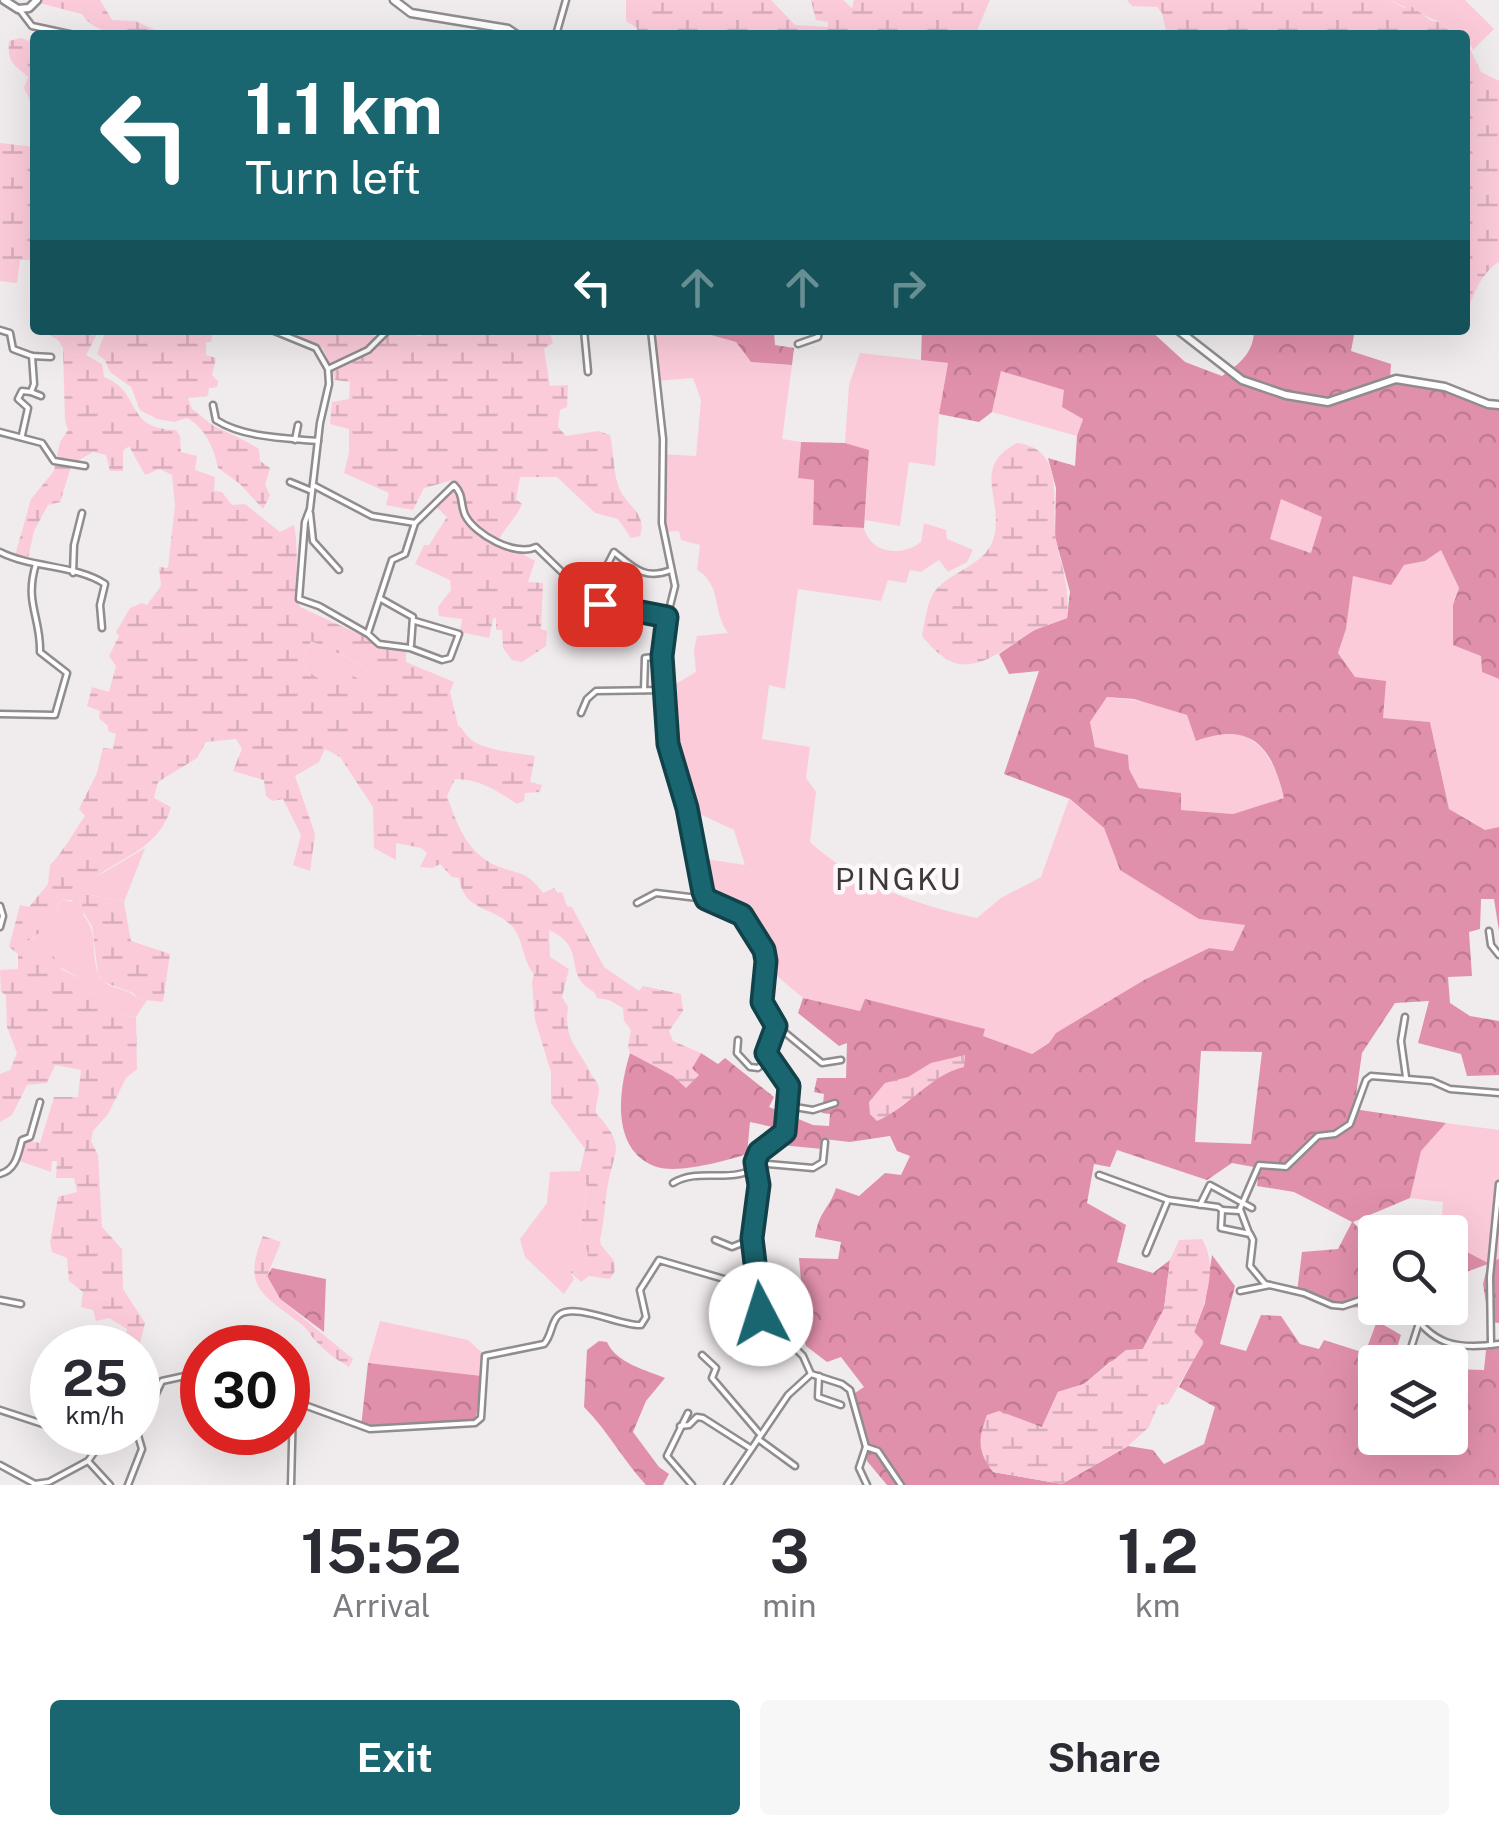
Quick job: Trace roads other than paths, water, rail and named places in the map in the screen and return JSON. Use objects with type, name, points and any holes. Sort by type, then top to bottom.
[{"type":"street","points":[[4,0],[18,8],[32,26],[51,30]]},
{"type":"street","points":[[18,8],[29,8],[37,0]]},
{"type":"street","points":[[394,0],[411,13],[510,30]]},
{"type":"street","points":[[557,30],[566,0]]},
{"type":"street","points":[[0,330],[10,333],[12,349],[51,357]]},
{"type":"street","points":[[286,335],[313,345],[328,368],[309,526],[313,542],[339,570]]},
{"type":"street","points":[[328,368],[368,350],[383,335]]},
{"type":"street","points":[[584,335],[588,372]]},
{"type":"street","points":[[652,335],[664,439],[662,523],[675,586],[662,656],[668,744],[687,808],[706,899]]},
{"type":"street","points":[[798,344],[819,335]]},
{"type":"street","points":[[1184,335],[1242,380],[1286,395],[1328,402],[1396,379],[1445,386],[1499,405]]},
{"type":"street","points":[[31,392],[32,356]]},
{"type":"street","points":[[22,435],[28,408],[18,399],[22,392],[41,396]]},
{"type":"street","points":[[213,405],[216,420],[226,426],[318,441]]},
{"type":"street","points":[[296,440],[298,425]]},
{"type":"street","points":[[0,432],[22,435],[45,445],[52,460],[86,466]]},
{"type":"street","points":[[290,482],[313,488],[372,516],[415,524]]},
{"type":"street","points":[[368,634],[392,560],[405,554],[415,524],[454,485],[462,493],[465,514],[480,531],[521,550],[536,547],[566,576],[598,583]]},
{"type":"street","points":[[310,508],[305,522],[300,599],[319,606],[379,644],[410,648],[447,660],[459,634],[415,621],[382,599]]},
{"type":"street","points":[[73,573],[74,546],[82,514]]},
{"type":"street","points":[[0,552],[105,584],[100,605],[102,628]]},
{"type":"street","points":[[667,617],[600,604],[598,583],[614,552],[642,574],[656,576],[672,570]]},
{"type":"street","points":[[0,714],[47,716],[59,710],[67,673],[40,652],[30,588],[36,564]]},
{"type":"street","points":[[410,648],[415,621]]},
{"type":"street","points":[[644,690],[646,658],[662,656]]},
{"type":"street","points":[[581,712],[596,692],[666,690]]},
{"type":"street","points":[[637,903],[656,894],[706,899],[742,915],[764,950],[762,1002],[776,1026],[822,1064],[841,1060]]},
{"type":"street","points":[[0,906],[0,927]]},
{"type":"street","points":[[1489,931],[1491,946],[1499,955]]},
{"type":"street","points":[[1405,1017],[1402,1041],[1406,1078]]},
{"type":"street","points":[[776,1026],[767,1048],[768,1058],[789,1086],[788,1106],[785,1132],[759,1152],[755,1166],[759,1185],[752,1238],[761,1314],[803,1356],[811,1374]]},
{"type":"street","points":[[738,1040],[737,1053],[750,1067],[758,1068],[768,1058]]},
{"type":"street","points":[[1358,1300],[1337,1306],[1261,1281],[1250,1266],[1252,1240],[1242,1206],[1259,1166],[1286,1167],[1318,1136],[1336,1134],[1350,1124],[1371,1076],[1432,1081],[1450,1089],[1499,1094]]},
{"type":"street","points":[[0,1174],[9,1172],[22,1140],[30,1137],[40,1102]]},
{"type":"street","points":[[788,1106],[812,1110],[836,1103]]},
{"type":"street","points":[[673,1183],[693,1174],[740,1176],[755,1166],[813,1168],[823,1162],[826,1142]]},
{"type":"street","points":[[1100,1175],[1168,1200],[1222,1210],[1242,1206]]},
{"type":"street","points":[[1491,1345],[1490,1277],[1499,1184]]},
{"type":"street","points":[[1200,1204],[1210,1185],[1242,1206],[1252,1208]]},
{"type":"street","points":[[1146,1253],[1168,1200]]},
{"type":"street","points":[[1222,1210],[1222,1228],[1250,1234]]},
{"type":"street","points":[[715,1240],[732,1247],[752,1238]]},
{"type":"street","points":[[310,1408],[370,1429],[475,1423],[481,1418],[485,1356],[544,1344],[562,1313],[641,1325],[646,1317],[640,1290],[658,1260],[758,1289]]},
{"type":"street","points":[[1240,1292],[1270,1285]]},
{"type":"street","points":[[0,1300],[21,1304]]},
{"type":"street","points":[[733,1353],[761,1314]]},
{"type":"street","points":[[1421,1325],[1439,1339],[1460,1344],[1499,1344]]},
{"type":"street","points":[[702,1355],[716,1368],[712,1378],[758,1436],[795,1466]]},
{"type":"street","points":[[811,1374],[850,1390],[866,1446],[859,1468],[867,1485]]},
{"type":"street","points":[[727,1485],[788,1395],[811,1374]]},
{"type":"street","points":[[819,1376],[818,1397],[840,1405]]},
{"type":"street","points":[[0,1410],[30,1419]]},
{"type":"street","points":[[688,1413],[667,1456],[692,1485]]},
{"type":"street","points":[[680,1426],[689,1426],[699,1416],[750,1448]]},
{"type":"street","points":[[866,1446],[878,1451],[901,1485]]},
{"type":"street","points":[[0,1465],[32,1484],[49,1482],[88,1461],[92,1455]]},
{"type":"street","points":[[128,1485],[140,1455]]},
{"type":"street","points":[[291,1455],[292,1485]]},
{"type":"street","points":[[88,1461],[110,1485]]},
{"type":"district","name":"PINGKU","points":[[899,879]]}]
